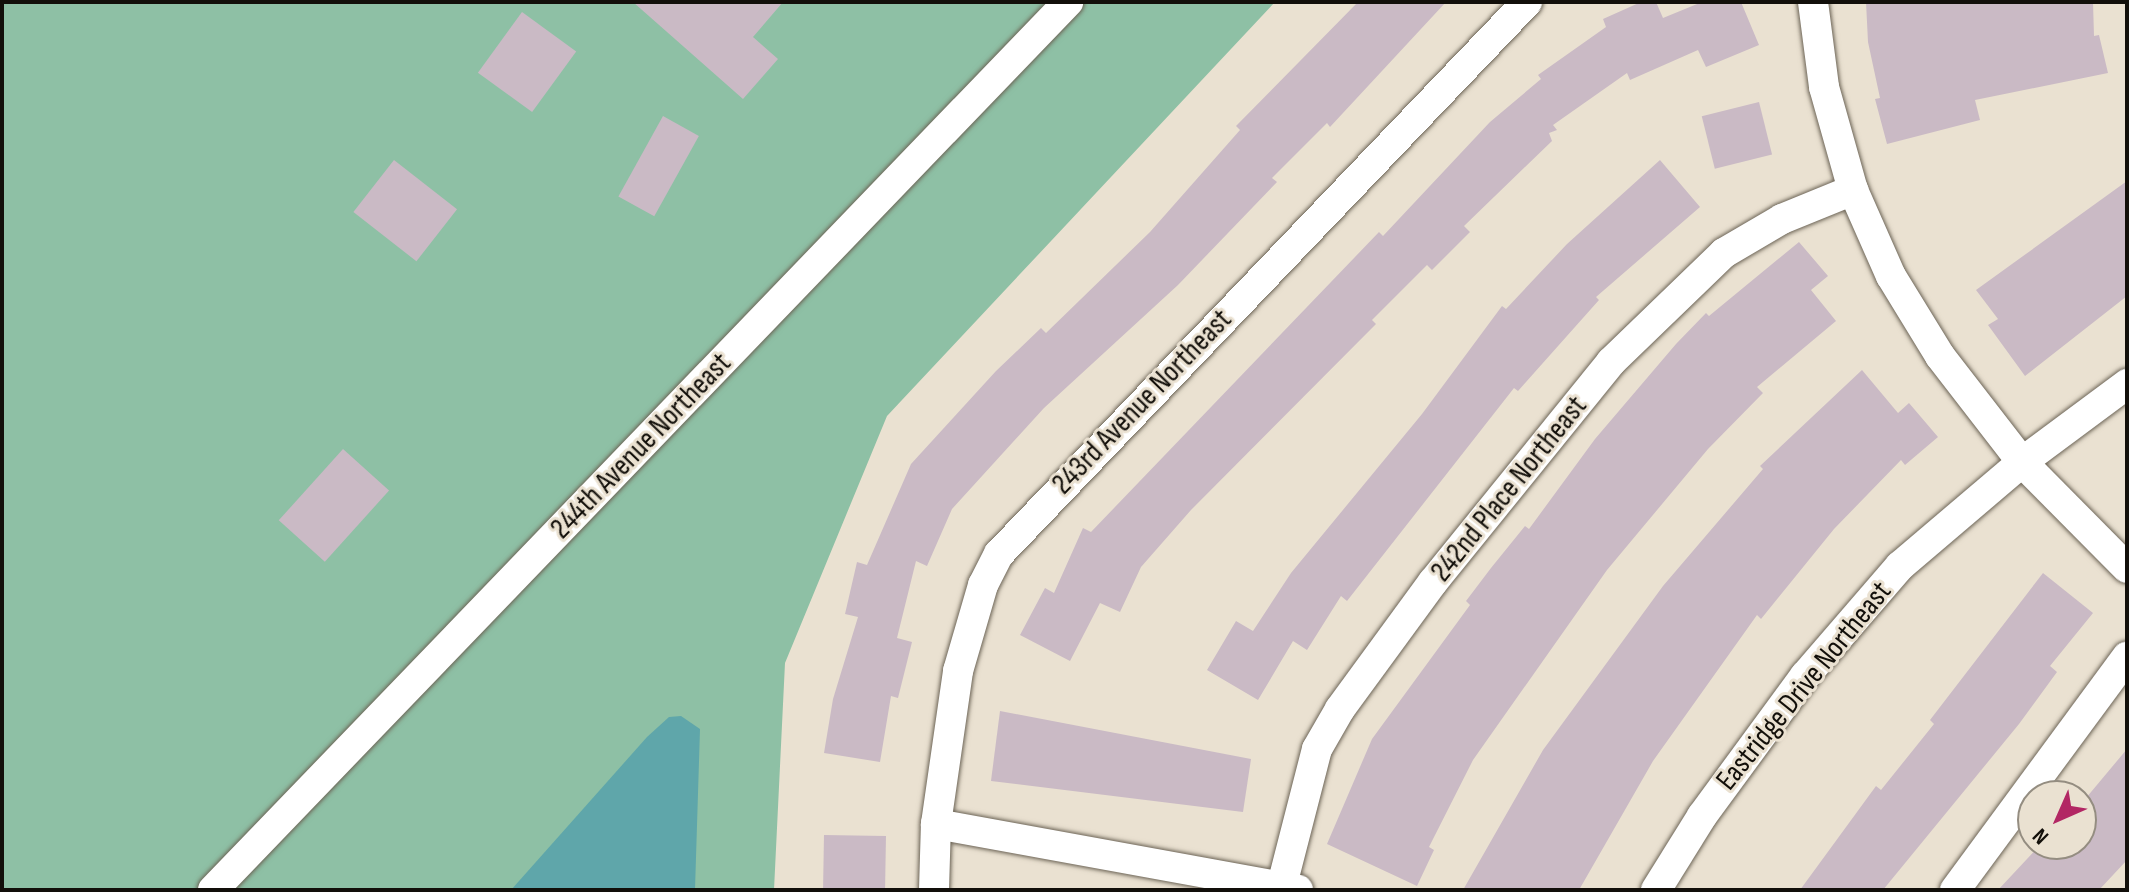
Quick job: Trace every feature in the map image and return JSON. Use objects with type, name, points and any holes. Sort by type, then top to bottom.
[{"type":"street","name":"244th Avenue Northeast","points":[[213,890],[1068,2]]},
{"type":"street","name":"243rd Avenue Northeast","points":[[934,890],[936,824],[958,671],[983,585],[999,554],[1527,2]]},
{"type":"street","points":[[1813,2],[1824,87],[1853,190],[1911,312],[2022,462],[2127,568]]},
{"type":"street","name":"242nd Place Northeast","points":[[1290,888],[1317,749],[1340,709],[1433,582],[1611,362],[1724,253],[1782,219],[1853,190]]},
{"type":"street","name":"Eastridge Drive Northeast","points":[[1656,890],[1702,816],[1805,676],[1900,566],[2022,462],[2127,384]]},
{"type":"street","points":[[1955,890],[2127,657]]},
{"type":"street","points":[[936,824],[1290,888]]},
{"type":"green space","points":[[2,2],[1275,2],[887,416],[785,663],[774,890],[2,890]]},
{"type":"water","points":[[681,716],[700,729],[695,890],[511,890],[647,737],[669,717]]},
{"type":"building","points":[[633,2],[783,2],[753,37],[778,59],[743,99]]},
{"type":"building","points":[[1358,2],[1446,2],[1330,127],[1327,123],[1272,178],[1277,182],[1178,285],[1044,408],[952,509],[927,566],[916,561],[897,638],[912,642],[898,698],[891,696],[880,762],[824,753],[833,699],[858,617],[845,614],[857,562],[867,565],[911,464],[996,371],[1041,328],[1046,333],[1150,232],[1240,130],[1236,126]]},
{"type":"building","points":[[1641,2],[1656,2],[1663,18],[1702,2],[1741,2],[1759,45],[1706,67],[1698,50],[1630,80],[1627,73],[1553,125],[1557,130],[1549,133],[1552,141],[1464,226],[1470,232],[1432,270],[1427,265],[1372,320],[1376,324],[1191,510],[1141,567],[1120,612],[1100,603],[1070,661],[1020,635],[1045,588],[1054,593],[1083,528],[1091,532],[1379,232],[1383,236],[1490,122],[1541,79],[1538,75],[1606,27],[1603,19]]},
{"type":"building","points":[[1866,2],[2093,2],[2094,36],[2099,35],[2108,73],[1975,100],[1980,120],[1887,144],[1875,99],[1880,98],[1868,42]]},
{"type":"building","points":[[522,12],[576,51],[532,112],[478,73]]},
{"type":"building","points":[[1759,102],[1772,154],[1715,169],[1702,116]]},
{"type":"building","points":[[663,116],[699,136],[654,216],[618,196]]},
{"type":"building","points":[[394,160],[457,209],[416,261],[353,212]]},
{"type":"building","points":[[1660,160],[1700,207],[1596,297],[1599,300],[1518,391],[1514,388],[1347,601],[1341,596],[1307,650],[1293,641],[1258,700],[1207,670],[1236,621],[1253,631],[1291,573],[1422,414],[1502,306],[1506,309],[1567,244]]},
{"type":"building","points":[[2127,181],[2127,296],[2025,376],[1988,325],[1998,319],[1976,290]]},
{"type":"building","points":[[1799,242],[1828,276],[1811,290],[1836,321],[1757,387],[1763,393],[1708,449],[1607,570],[1473,760],[1429,847],[1434,850],[1417,886],[1327,844],[1372,739],[1470,605],[1466,601],[1491,568],[1525,526],[1529,529],[1595,439],[1676,344],[1706,313],[1709,316]]},
{"type":"building","points":[[1862,370],[1898,413],[1909,403],[1938,437],[1905,465],[1901,460],[1834,529],[1761,619],[1757,615],[1653,761],[1579,890],[1463,890],[1543,750],[1663,586],[1763,469],[1760,466]]},
{"type":"building","points":[[343,449],[389,490],[325,562],[279,520]]},
{"type":"building","points":[[2043,573],[2093,613],[2050,666],[2057,672],[2019,724],[1883,890],[1800,890],[1876,786],[1881,790],[1934,724],[1930,720]]},
{"type":"building","points":[[1000,711],[1251,759],[1243,812],[991,781]]},
{"type":"building","points":[[2127,749],[2127,860],[2099,890],[1998,890],[2026,860],[2097,860],[2097,785]]},
{"type":"building","points":[[824,835],[886,836],[885,890],[823,889]]}]
